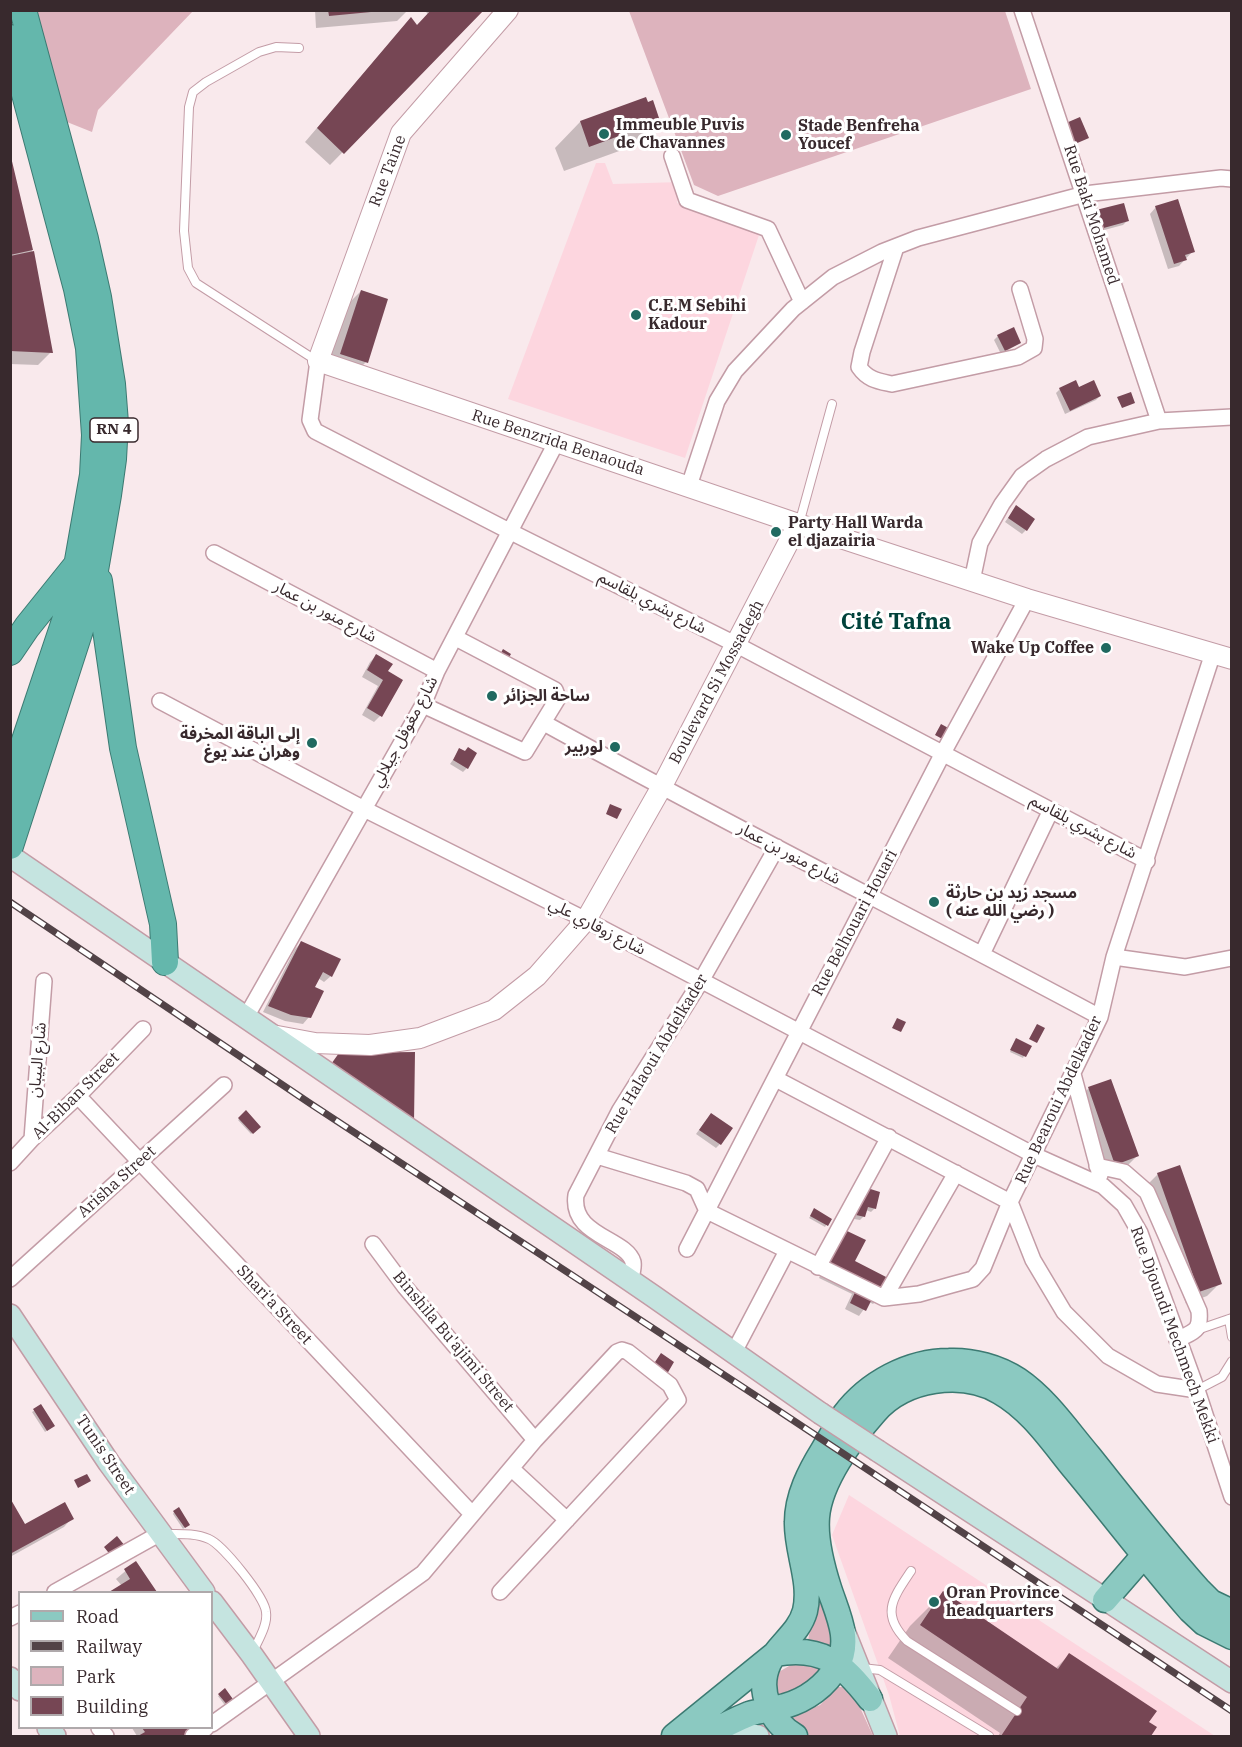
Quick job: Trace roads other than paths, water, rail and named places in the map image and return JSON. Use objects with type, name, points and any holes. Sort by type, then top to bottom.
[{"type":"highway","name":"RN 4","points":[[10,785],[70,606],[88,563],[113,459],[115,423],[112,384],[98,297],[23,10]]},
{"type":"highway","name":"RN 4","points":[[10,38],[77,289],[89,348],[95,435],[88,563],[80,632],[10,846]]},
{"type":"highway","points":[[10,652],[27,627],[88,563]]},
{"type":"highway","points":[[88,563],[123,748],[163,924],[165,962]]},
{"type":"main road","points":[[10,856],[630,1280],[820,1413],[1232,1682]]},
{"type":"main road","name":"Tunis Street","points":[[10,1315],[109,1463],[202,1591]]},
{"type":"main road","points":[[674,1737],[775,1654],[791,1637],[805,1612],[807,1595],[796,1520],[800,1500],[817,1460],[844,1416],[866,1393],[901,1371],[918,1365],[951,1360],[983,1365],[1015,1378],[1028,1388],[1062,1423],[1191,1581],[1211,1602],[1229,1611]]},
{"type":"main road","points":[[886,1737],[870,1699],[848,1666],[843,1648],[843,1628],[829,1589],[819,1545],[818,1505],[835,1466],[865,1423],[893,1396],[911,1387],[957,1379],[999,1391],[1015,1403],[1043,1431],[1190,1610],[1204,1623],[1232,1636]]},
{"type":"main road","points":[[1105,1600],[1145,1554]]},
{"type":"main road","points":[[213,1603],[252,1654],[309,1737]]},
{"type":"main road","points":[[775,1654],[802,1652],[815,1654],[848,1666]]},
{"type":"main road","points":[[775,1654],[769,1663],[766,1675],[765,1688],[769,1709],[783,1727],[795,1737]]},
{"type":"main road","points":[[713,1732],[750,1714],[783,1707],[809,1695],[848,1666]]},
{"type":"main road","points":[[294,1717],[315,1737]]},
{"type":"main road","points":[[713,1732],[758,1737]]},
{"type":"street","name":"Rue Taine","points":[[318,362],[401,133],[508,10]]},
{"type":"street","name":"Rue Baki Mohamed","points":[[1022,10],[1159,421]]},
{"type":"street","points":[[672,156],[687,200],[768,229],[802,302]]},
{"type":"street","points":[[689,486],[717,401],[735,371],[802,302],[833,277],[918,238],[1084,194],[1221,178],[1232,179]]},
{"type":"street","points":[[896,247],[859,367],[865,375],[876,381],[892,384],[1018,357],[1034,348],[1035,339],[1020,289]]},
{"type":"street","name":"Rue Benzrida Benaouda","points":[[318,362],[798,524]]},
{"type":"street","name":"شارع بشري بلقاسم","points":[[318,362],[310,420],[315,431],[737,645],[1147,861]]},
{"type":"street","points":[[972,581],[980,543],[1002,504],[1022,476],[1046,459],[1088,437],[1159,421],[1232,417]]},
{"type":"street","name":"شارع مغوفل جيلالي","points":[[246,1017],[423,705],[437,671],[556,443]]},
{"type":"street","points":[[798,524],[972,581],[1222,656]]},
{"type":"street","name":"Boulevard Si Mossadegh","points":[[270,1035],[315,1043],[370,1045],[420,1038],[494,1010],[537,976],[586,920],[662,788],[798,524]]},
{"type":"street","name":"شارع منور بن عمار","points":[[214,553],[437,671]]},
{"type":"street","name":"Rue Belhouari Houari","points":[[687,1249],[776,1079],[798,1032],[1027,598]]},
{"type":"street","points":[[423,705],[522,752],[528,750],[558,698],[555,690],[456,638]]},
{"type":"street","name":"Rue Bearoui Abdelkader","points":[[884,1298],[919,1294],[973,1279],[983,1269],[1010,1202],[1100,1017],[1114,957],[1222,656]]},
{"type":"street","name":"شارع زوقاري علي","points":[[160,701],[364,809],[586,920],[1034,1155]]},
{"type":"street","name":"شارع منور بن عمار","points":[[544,723],[662,788],[1100,1017]]},
{"type":"street","points":[[982,954],[1051,810]]},
{"type":"street","name":"Rue Halaoui Abdelkader","points":[[630,1280],[634,1269],[632,1260],[626,1253],[590,1228],[579,1216],[574,1206],[576,1195],[620,1110],[701,981],[777,848]]},
{"type":"street","points":[[1114,957],[1185,967],[1232,958]]},
{"type":"street","name":"شارع البيبان","points":[[32,1139],[44,981]]},
{"type":"street","name":"Al-Biban Street","points":[[10,1163],[143,1029]]},
{"type":"street","points":[[1073,1074],[1103,1186]]},
{"type":"street","points":[[776,1079],[1010,1202],[1033,1260],[1064,1312],[1107,1356],[1157,1384],[1197,1390]]},
{"type":"street","name":"Arisha Street","points":[[10,1279],[224,1085]]},
{"type":"street","name":"Shari'a Street","points":[[78,1096],[472,1514]]},
{"type":"street","points":[[818,1267],[889,1137]]},
{"type":"street","name":"Rue Djoundi Mechmech Mekki","points":[[1034,1155],[1103,1186],[1124,1205],[1140,1233],[1230,1487]]},
{"type":"street","points":[[597,1156],[686,1183],[697,1189],[707,1211],[884,1298],[956,1173]]},
{"type":"street","points":[[1097,1166],[1124,1172],[1147,1192],[1199,1311],[1200,1324],[1197,1330],[1177,1340]]},
{"type":"street","name":"Binshila Bu'ajimi Street","points":[[373,1244],[405,1287],[535,1440]]},
{"type":"street","points":[[734,1352],[787,1251]]},
{"type":"street","points":[[213,1723],[423,1573],[535,1440],[617,1352],[622,1350],[628,1352],[670,1385],[678,1400],[500,1592]]},
{"type":"street","points":[[512,1469],[567,1520]]},
{"type":"street","points":[[59,1591],[159,1534]]},
{"type":"lane","points":[[299,48],[276,47],[259,52],[206,82],[193,92],[189,106],[184,231],[188,268],[196,283],[318,362]]},
{"type":"lane","points":[[798,524],[832,404]]},
{"type":"lane","points":[[1197,1330],[1230,1318],[1232,1337]]},
{"type":"lane","points":[[1197,1390],[1222,1377],[1232,1361]]},
{"type":"lane","points":[[159,1534],[202,1536],[218,1544],[226,1552],[262,1600],[267,1611],[266,1623],[252,1654]]},
{"type":"lane","points":[[911,1571],[897,1593],[890,1611],[895,1629],[907,1641],[1017,1711]]},
{"type":"lane","points":[[848,1666],[880,1670],[989,1737]]},
{"type":"railway","points":[[10,902],[311,1104],[1232,1711]]},
{"type":"place","name":"Immeuble Puvis de Chavannes","points":[[604,134]]},
{"type":"place","name":"Stade Benfreha Youcef","points":[[786,135]]},
{"type":"place","name":"C.E.M Sebihi Kadour","points":[[636,315]]},
{"type":"place","name":"Party Hall Warda el djazairia","points":[[776,532]]},
{"type":"place","name":"Wake Up Coffee","points":[[1106,648]]},
{"type":"place","name":"ساحة الجزائر","points":[[492,696]]},
{"type":"place","name":"إلى الباقة المخرفة وهران عند يوغ","points":[[312,743]]},
{"type":"place","name":"لوربير","points":[[615,747]]},
{"type":"place","name":"مسجد زيد بن حارثة ( رضي الله عنه )","points":[[934,902]]},
{"type":"place","name":"Oran Province headquarters","points":[[934,1602]]},
{"type":"district","name":"Cité Tafna","points":[[896,623]]}]
